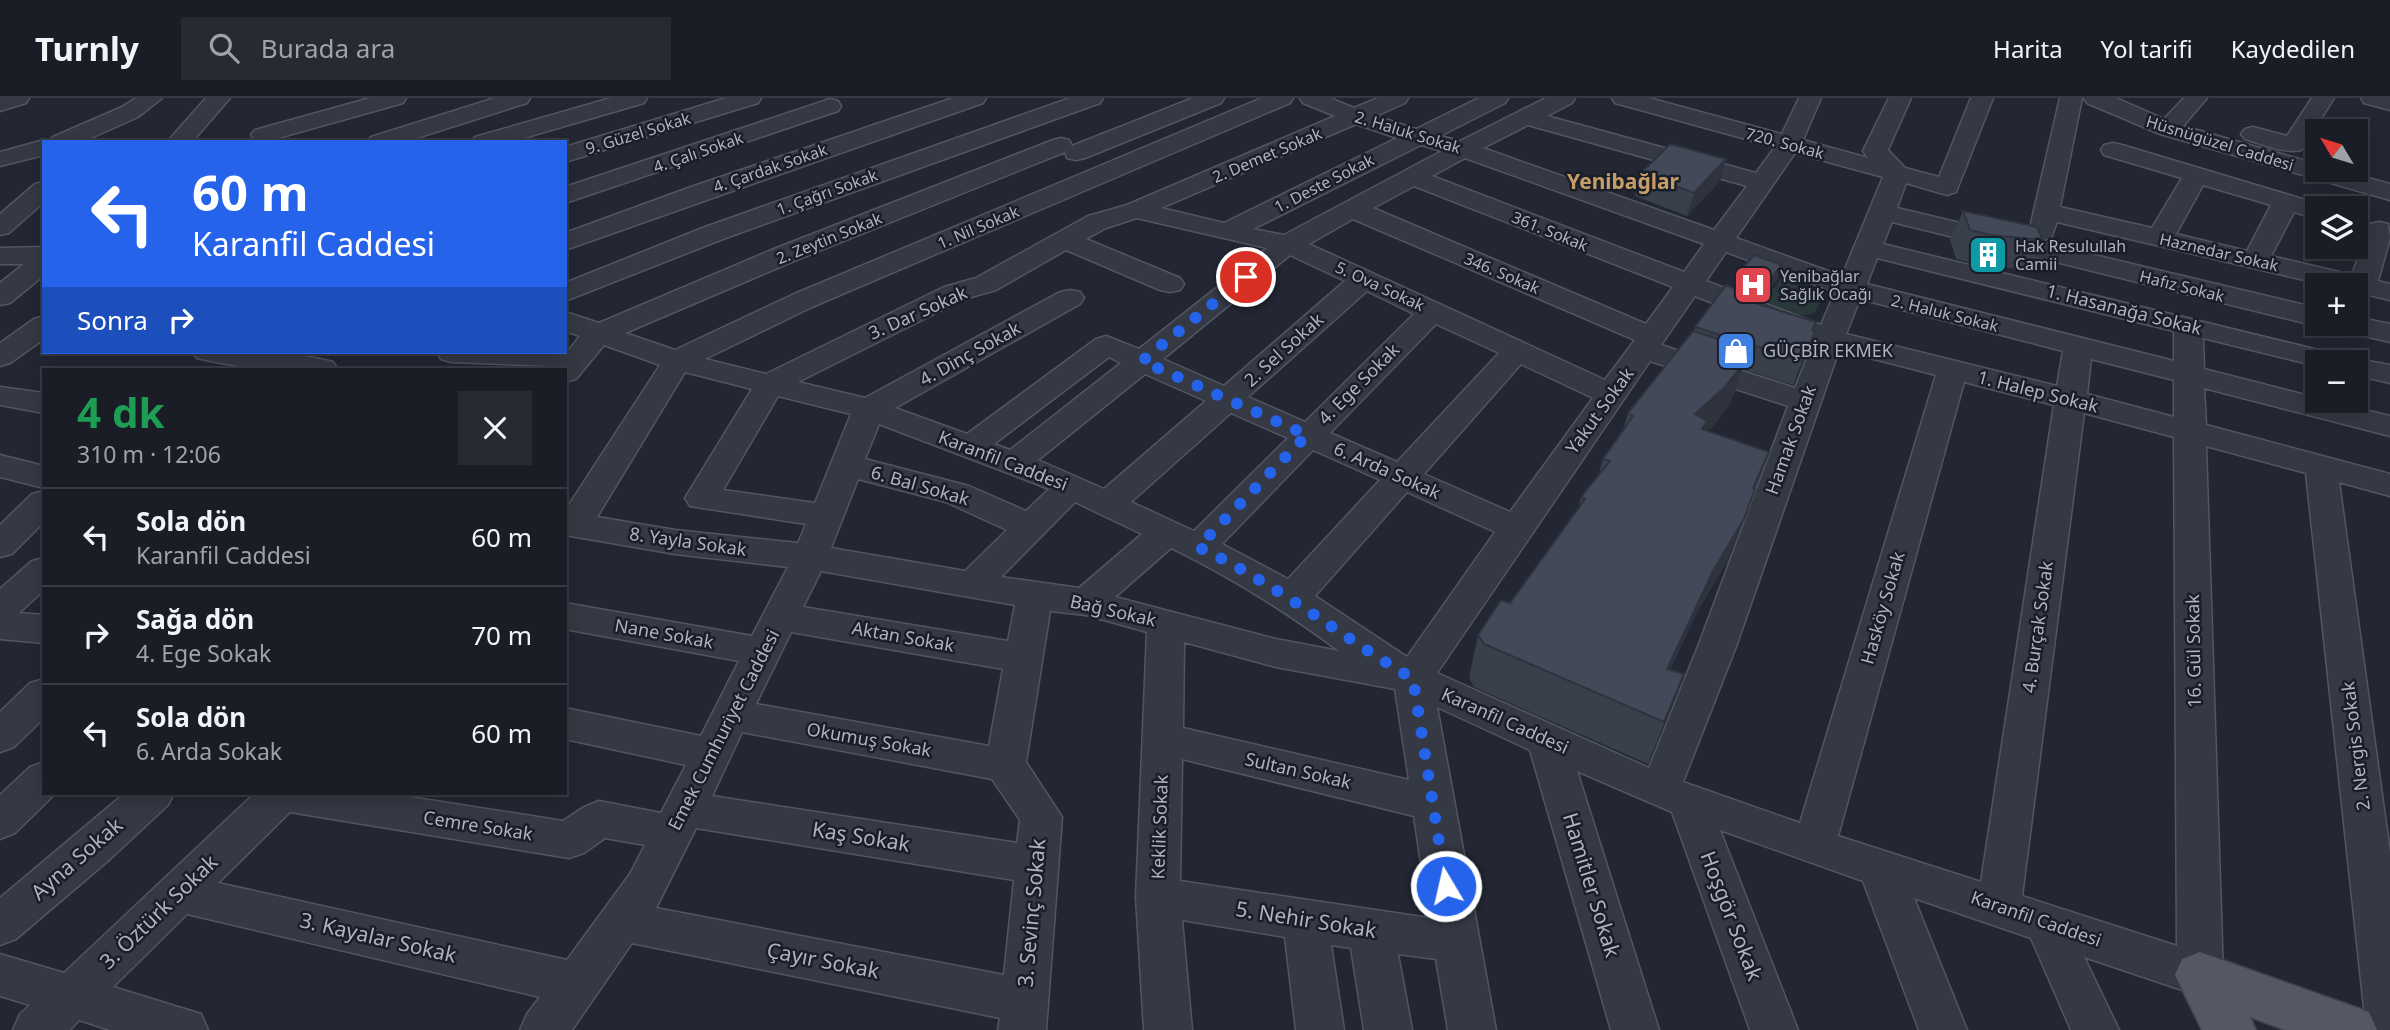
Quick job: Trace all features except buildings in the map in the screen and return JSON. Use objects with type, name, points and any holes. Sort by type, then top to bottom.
[{"type":"main road","points":[[2200,975],[2230,1030]]},
{"type":"main road","name":"Karanfil Caddesi","points":[[2200,975],[2351,1030]]},
{"type":"street","points":[[0,104],[18,98]]},
{"type":"street","points":[[66,140],[130,112],[151,98]]},
{"type":"street","points":[[181,140],[219,98]]},
{"type":"street","points":[[260,139],[396,98]]},
{"type":"street","points":[[385,140],[519,98]]},
{"type":"street","points":[[490,140],[636,98]]},
{"type":"street","name":"9. Güzel Sokak","points":[[567,154],[750,98]]},
{"type":"street","name":"4. Çardak Sokak","points":[[567,242],[700,192],[975,98]]},
{"type":"street","points":[[992,98],[1024,122],[1109,172]]},
{"type":"street","name":"1. Çağrı Sokak","points":[[567,292],[714,233],[1092,98]]},
{"type":"street","name":"2. Zeytin Sokak","points":[[576,347],[784,255],[1213,98]]},
{"type":"street","name":"1. Nil Sokak","points":[[677,361],[802,301],[1282,98]]},
{"type":"street","name":"2. Haluk Sokak","points":[[1311,98],[1354,117],[1463,149],[1850,288],[2390,426]]},
{"type":"street","name":"2. Demet Sokak","points":[[1065,240],[1097,222],[1136,210],[1396,98]]},
{"type":"street","name":"1. Deste Sokak","points":[[1227,232],[1497,98]]},
{"type":"street","points":[[1014,463],[1288,244],[1463,149],[1564,98]]},
{"type":"street","name":"720. Sokak","points":[[1623,98],[1795,133],[1897,174],[1947,187],[1982,98]]},
{"type":"street","points":[[1702,98],[1751,110]]},
{"type":"street","name":"Yakut Sokak","points":[[1413,679],[1516,528],[1721,243],[1795,133],[1810,98]]},
{"type":"street","points":[[1897,174],[1875,151],[1900,98]]},
{"type":"street","points":[[2036,249],[2048,212],[2071,98]]},
{"type":"street","name":"Hüsnügüzel Caddesi","points":[[2095,98],[2117,105],[2132,116],[2182,119],[2390,192]]},
{"type":"street","points":[[2293,145],[2323,98]]},
{"type":"street","points":[[2372,98],[2390,103]]},
{"type":"street","points":[[825,102],[865,136]]},
{"type":"street","name":"4. Çalı Sokak","points":[[567,194],[636,173],[825,102]]},
{"type":"street","points":[[260,139],[288,107]]},
{"type":"street","points":[[1776,116],[1795,133]]},
{"type":"street","points":[[1525,117],[1762,182]]},
{"type":"street","points":[[567,118],[636,173]]},
{"type":"street","points":[[2160,164],[2182,119],[2305,148]]},
{"type":"street","points":[[2113,149],[2305,208]]},
{"type":"street","points":[[42,150],[20,178],[7,221],[42,215]]},
{"type":"street","points":[[2368,166],[2390,172]]},
{"type":"street","name":"Hamak Sokak","points":[[1671,795],[1661,786],[1687,726],[1805,401],[1884,212],[1897,174]]},
{"type":"street","points":[[2160,238],[2196,175]]},
{"type":"street","name":"361. Sokak","points":[[1412,176],[1689,286]]},
{"type":"street","points":[[2256,260],[2286,202]]},
{"type":"street","name":"346. Sokak","points":[[1352,209],[1649,343],[1805,401]]},
{"type":"street","name":"5. Ova Sokak","points":[[1136,210],[1288,244],[1612,394]]},
{"type":"street","name":"Hafız Sokak","points":[[1884,212],[2305,314]]},
{"type":"street","name":"Haznedar Sokak","points":[[2048,212],[2312,273]]},
{"type":"street","points":[[2366,273],[2375,228]]},
{"type":"street","points":[[1065,240],[1170,284]]},
{"type":"street","name":"3. Dar Sokak","points":[[770,384],[954,293],[986,284],[1065,240]]},
{"type":"street","name":"1. Hasanağa Sokak","points":[[1868,248],[2305,354]]},
{"type":"street","points":[[0,256],[42,255]]},
{"type":"street","points":[[0,297],[42,263]]},
{"type":"street","name":"2. Sel Sokak","points":[[1108,504],[1365,278]]},
{"type":"street","name":"1. Halep Sokak","points":[[1689,286],[1829,339],[2070,399],[2390,485]]},
{"type":"street","name":"Haznedar Sokak","points":[[2368,286],[2390,292]]},
{"type":"street","points":[[954,293],[1021,326]]},
{"type":"street","name":"4. Dinç Sokak","points":[[869,410],[1070,298]]},
{"type":"street","name":"4. Ege Sokak","points":[[1086,602],[1183,539],[1307,435],[1433,311]]},
{"type":"street","name":"16. Gül Sokak","points":[[2188,326],[2200,975]]},
{"type":"street","points":[[0,357],[42,327]]},
{"type":"street","points":[[2368,328],[2390,332]]},
{"type":"street","name":"6. Arda Sokak","points":[[970,447],[1106,345],[1516,528]]},
{"type":"street","name":"Karanfil Caddesi","points":[[576,347],[677,361],[869,410],[1014,463],[1072,487],[1239,566],[1413,679],[1671,795],[1814,846],[2200,975]]},
{"type":"street","name":"4. Burçak Sokak","points":[[1999,907],[2078,347]]},
{"type":"street","points":[[1292,598],[1517,351]]},
{"type":"street","points":[[229,354],[328,363]]},
{"type":"street","points":[[445,358],[493,354]]},
{"type":"street","points":[[570,524],[677,361]]},
{"type":"street","points":[[2368,369],[2390,374]]},
{"type":"street","name":"Hasköy Sokak","points":[[1814,846],[1952,370]]},
{"type":"street","points":[[770,384],[702,498],[827,516]]},
{"type":"street","points":[[0,396],[42,403]]},
{"type":"street","name":"Emek Cumhuriyet Caddesi","points":[[544,1030],[645,888],[810,557],[869,410]]},
{"type":"street","name":"6. Bal Sokak","points":[[846,465],[957,494],[1031,527]]},
{"type":"street","points":[[0,466],[42,476]]},
{"type":"street","name":"2. Nergis Sokak","points":[[2322,466],[2390,1026]]},
{"type":"street","points":[[972,585],[1072,487]]},
{"type":"street","points":[[0,545],[30,512]]},
{"type":"street","name":"8. Yayla Sokak","points":[[570,524],[676,542],[810,557]]},
{"type":"street","name":"Bağ Sokak","points":[[810,557],[1035,596],[1086,602],[1276,653],[1413,679]]},
{"type":"street","points":[[0,608],[42,572]]},
{"type":"street","points":[[1005,765],[1035,596]]},
{"type":"street","name":"Nane Sokak","points":[[567,616],[764,652]]},
{"type":"street","name":"Aktan Sokak","points":[[781,617],[1024,658]]},
{"type":"street","name":"Keklik Sokak","points":[[1166,624],[1158,897],[1168,1030]]},
{"type":"street","points":[[0,625],[42,629]]},
{"type":"street","points":[[1413,679],[1472,1030]]},
{"type":"street","name":"Okumuş Sokak","points":[[732,715],[1005,765]]},
{"type":"street","points":[[567,723],[712,754]]},
{"type":"street","name":"Sultan Sokak","points":[[1163,739],[1433,803]]},
{"type":"street","name":"Hamitler Sokak","points":[[1547,740],[1635,1030]]},
{"type":"street","name":"3. Sevinç Sokak","points":[[1005,765],[1041,817],[1023,1015]]},
{"type":"street","points":[[0,821],[42,781]]},
{"type":"street","name":"Ayna Sokak","points":[[0,925],[95,846],[151,795]]},
{"type":"street","name":"3. Öztürk Sokak","points":[[37,1030],[278,795]]},
{"type":"street","name":"Cemre Sokak","points":[[292,795],[569,840],[599,820],[678,821]]},
{"type":"street","name":"Hoşgör Sokak","points":[[1671,795],[1774,1030]]},
{"type":"street","name":"Kaş Sokak","points":[[678,821],[1037,865]]},
{"type":"street","points":[[1881,868],[1943,1030]]},
{"type":"street","name":"3. Kayalar Sokak","points":[[179,893],[577,984]]},
{"type":"street","name":"5. Nehir Sokak","points":[[1158,897],[1371,931],[1455,941]]},
{"type":"street","points":[[1305,920],[1320,1030]]},
{"type":"street","name":"Çayır Sokak","points":[[621,921],[1023,1015]]},
{"type":"street","points":[[2046,923],[2095,1030]]},
{"type":"street","points":[[1371,931],[1388,1030]]},
{"type":"street","points":[[0,975],[184,1030]]},
{"type":"shaded area","points":[[1781,279],[1823,295],[1815,313],[1781,312],[1761,304]]},
{"type":"place","name":"Hak Resulullah Camii","points":[[1988,255]]},
{"type":"place","name":"Yenibağlar Sağlık Ocağı","points":[[1753,285]]},
{"type":"place","name":"GÜÇBİR EKMEK","points":[[1736,351]]},
{"type":"district","name":"Yenibağlar","points":[[1623,182]]},
{"type":"route","points":[[1246,277],[1142,361],[1307,435],[1198,547],[1239,566],[1292,598],[1365,650],[1413,679],[1446,886]]}]
